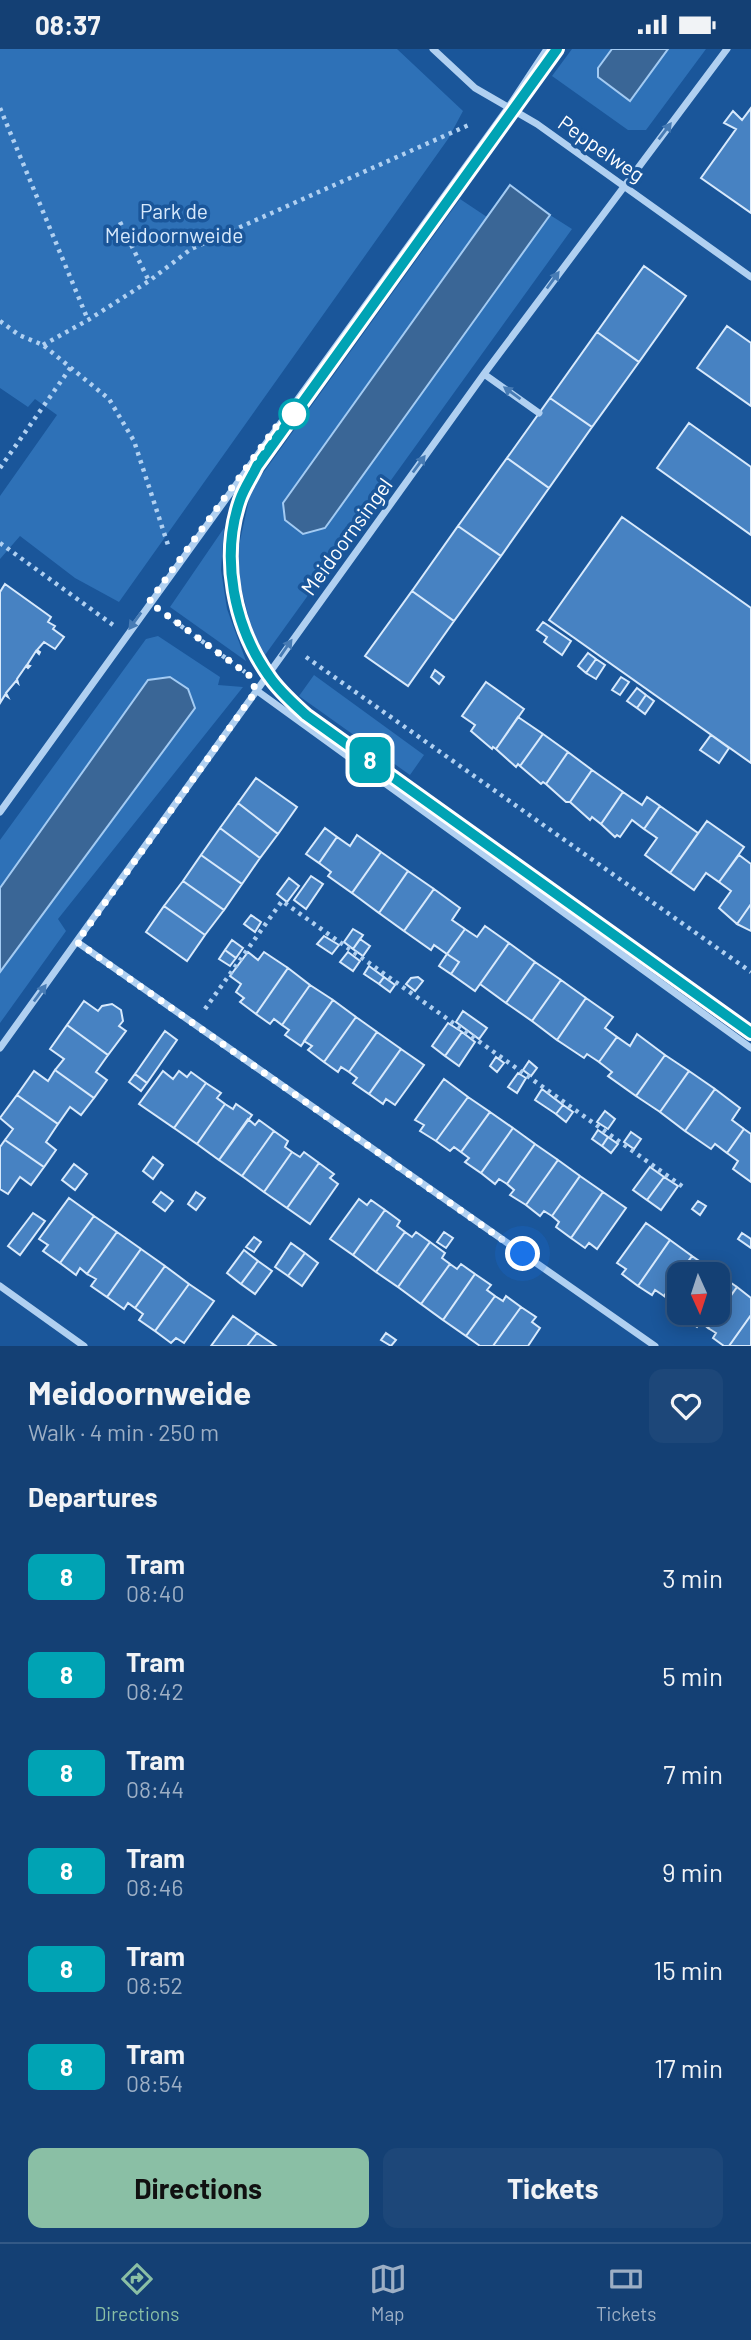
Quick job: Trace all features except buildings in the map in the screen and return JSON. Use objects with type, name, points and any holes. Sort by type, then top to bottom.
[{"type":"street","name":"Peppelweg","points":[[433,49],[475,88],[537,124],[751,277]]},
{"type":"street","points":[[0,812],[508,108],[547,49]]},
{"type":"street","name":"Meidoornsingel","points":[[0,1048],[484,374],[727,49]]},
{"type":"street","points":[[484,374],[539,413]]},
{"type":"street","points":[[256,691],[751,1048]]},
{"type":"street","points":[[77,942],[655,1346]]},
{"type":"street","points":[[0,1286],[84,1346]]},
{"type":"path","points":[[0,108],[88,320]]},
{"type":"path","points":[[43,345],[149,281],[191,249],[508,108]]},
{"type":"path","points":[[120,222],[149,281]]},
{"type":"path","points":[[0,321],[19,335],[43,345],[109,399],[134,441],[175,566]]},
{"type":"path","points":[[0,468],[71,367]]},
{"type":"path","points":[[0,543],[126,634]]},
{"type":"path","points":[[149,602],[250,676],[256,691]]},
{"type":"path","points":[[288,644],[751,972]]},
{"type":"path","points":[[194,1024],[282,901],[686,1189]]},
{"type":"green space","name":"Park de Meidoornweide","points":[[0,49],[397,49],[463,111],[448,139],[119,602],[75,578],[20,536],[0,559],[0,496],[57,415],[35,399],[28,407],[0,388]]},
{"type":"green space","points":[[572,49],[612,49],[598,68],[630,101],[668,49],[706,49],[646,130],[628,130],[552,76]]},
{"type":"green space","points":[[460,199],[487,217],[283,503],[303,534],[325,528],[550,215],[572,229],[265,655],[252,631],[239,579],[238,550],[251,490]]},
{"type":"green space","points":[[224,528],[221,570],[227,609],[246,661],[170,607]]},
{"type":"green space","points":[[158,636],[220,677],[218,685],[243,687],[58,919],[66,931],[0,1023],[0,972],[195,708],[148,680],[0,888],[0,840],[146,639]]},
{"type":"green space","points":[[314,675],[424,755],[410,775],[299,696]]},
{"type":"shaded area","points":[[612,49],[668,49],[630,101],[598,77],[598,68]]},
{"type":"shaded area","points":[[510,185],[550,215],[325,528],[303,534],[285,520],[283,503]]},
{"type":"shaded area","points":[[170,677],[188,689],[195,708],[0,972],[0,888],[148,680]]},
{"type":"tram line","points":[[557,49],[257,466],[242,496],[234,522],[231,545],[234,591],[239,614],[257,656],[277,687],[306,715],[751,1033]]},
{"type":"tram line","name":"8","points":[[557,49],[257,466],[240,499],[233,528],[231,568],[235,603],[250,643],[267,674],[281,692],[306,715],[751,1033]]},
{"type":"route","points":[[294,414],[286,413],[149,602],[250,676],[256,691],[77,942],[523,1254]]}]
